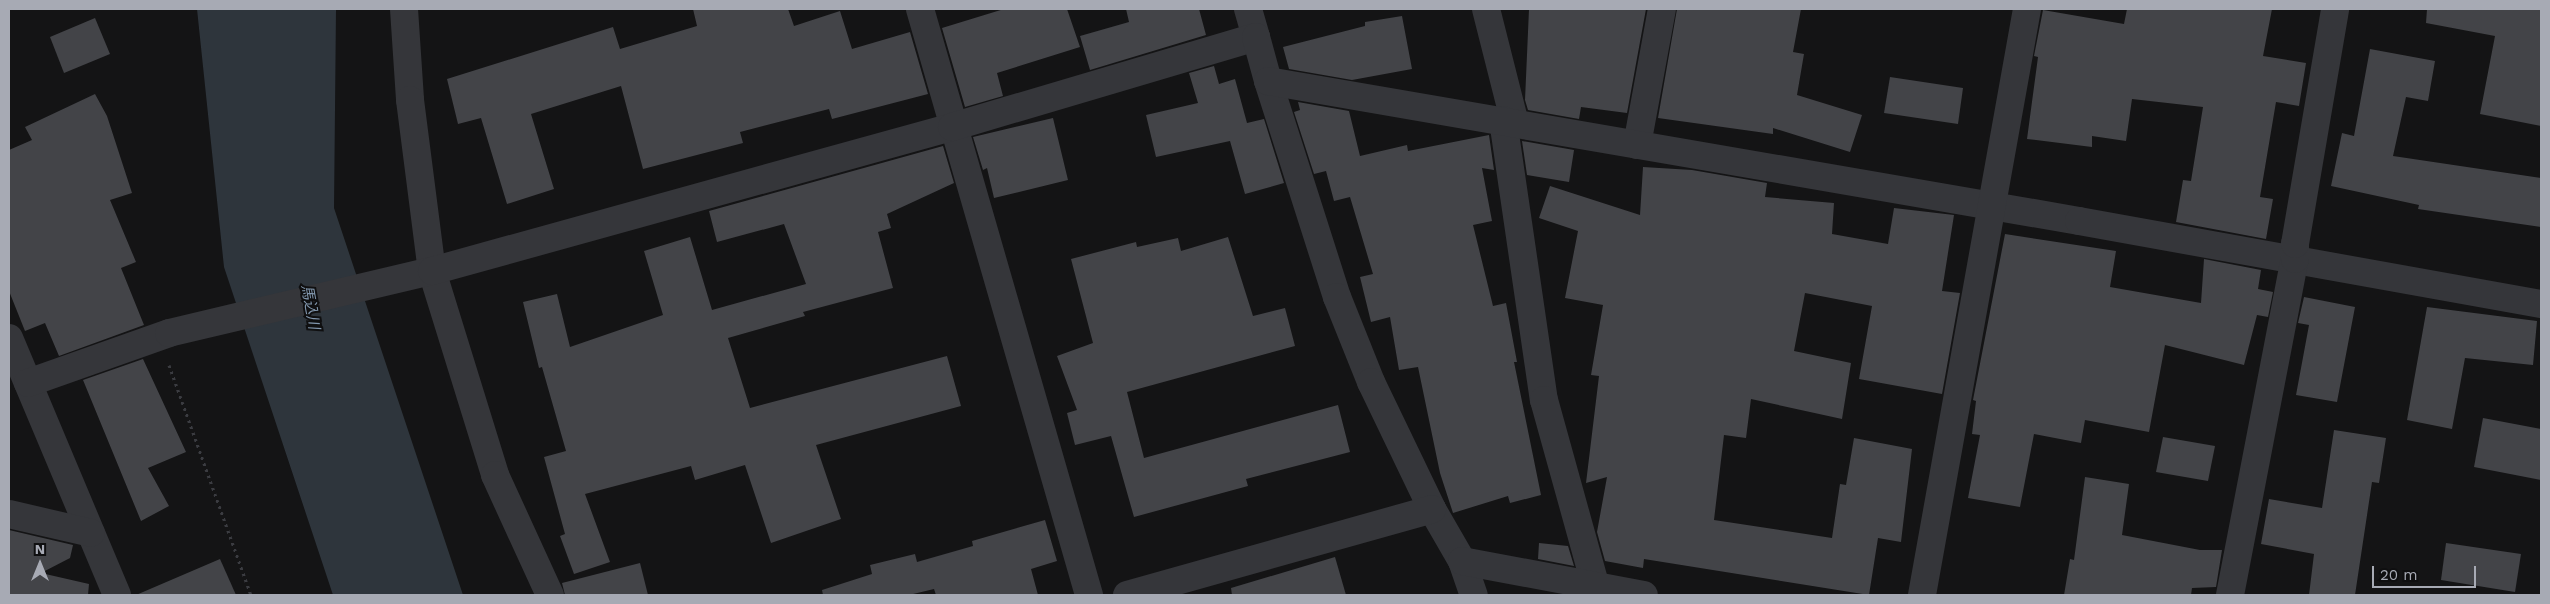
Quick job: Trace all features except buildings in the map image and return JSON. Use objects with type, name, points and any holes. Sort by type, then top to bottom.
[{"type":"street","points":[[404,9],[410,100],[427,272],[495,475],[550,595]]},
{"type":"street","points":[[920,9],[952,127],[1089,595]]},
{"type":"street","points":[[1248,9],[1268,81],[1337,297],[1372,382],[1432,509],[1462,561],[1474,595]]},
{"type":"street","points":[[1486,9],[1509,122],[1544,400],[1597,591]]},
{"type":"street","points":[[1637,145],[1662,9]]},
{"type":"street","points":[[1922,595],[1994,207],[2027,9]]},
{"type":"street","points":[[2230,595],[2295,259],[2295,244],[2335,9]]},
{"type":"street","points":[[28,383],[164,335],[427,272],[952,127],[1256,38]]},
{"type":"street","points":[[1268,81],[2295,259],[2541,304]]},
{"type":"street","points":[[9,338],[117,595]]},
{"type":"street","points":[[1127,595],[1432,509]]},
{"type":"street","points":[[9,514],[91,534]]},
{"type":"street","points":[[1462,561],[1597,591],[1644,595]]},
{"type":"path","points":[[164,335],[251,595]]},
{"type":"water","name":"馬込川","points":[[197,9],[336,9],[334,208],[463,595],[333,595],[224,267]]}]
